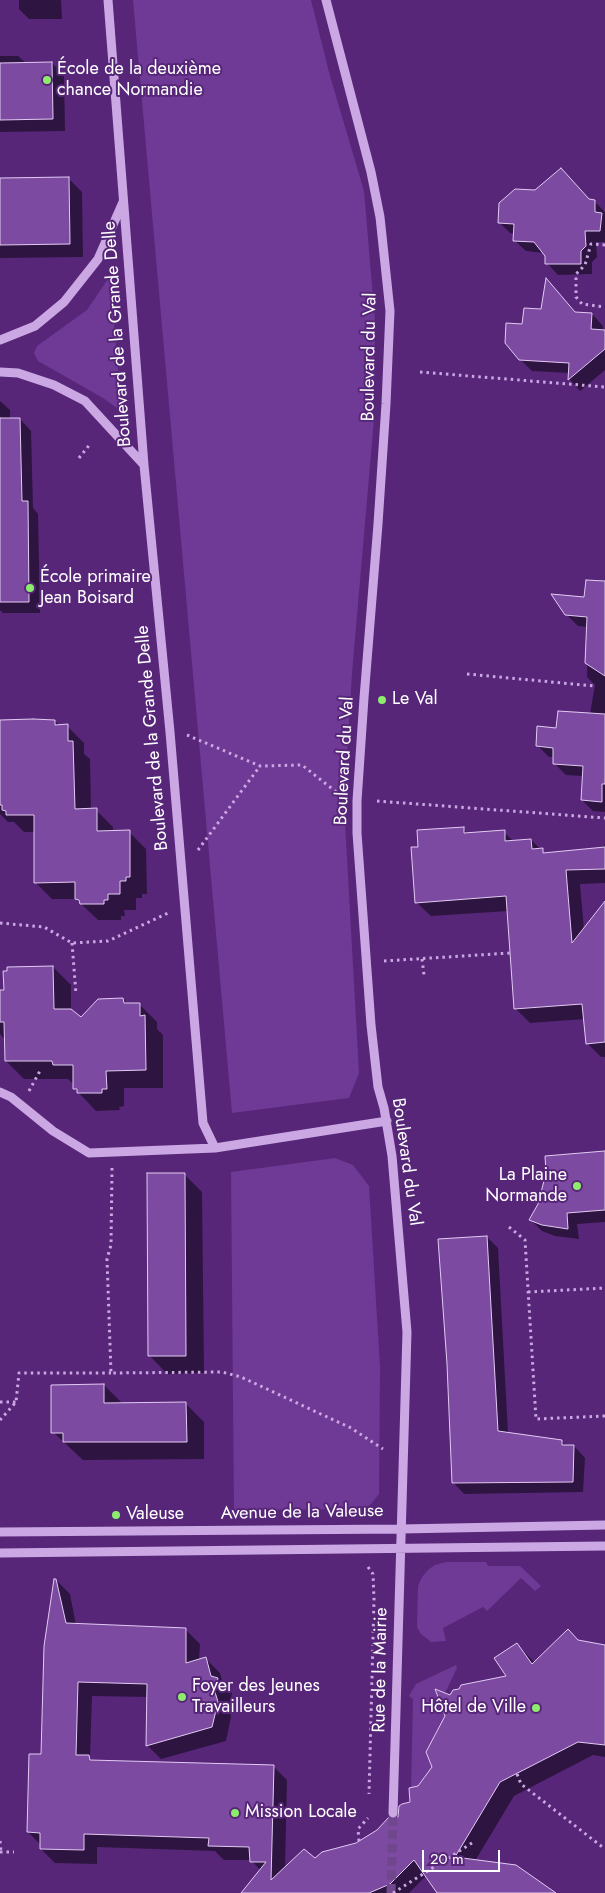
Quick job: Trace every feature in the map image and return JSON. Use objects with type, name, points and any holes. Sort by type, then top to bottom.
[{"type":"street","name":"Boulevard de la Grande Delle","points":[[108,0],[144,465],[170,732],[204,1123],[215,1148]]},
{"type":"street","name":"Boulevard du Val","points":[[326,0],[371,172],[380,217],[390,311],[378,524],[357,801],[357,833],[366,963],[378,1087],[387,1121],[397,1204],[407,1332],[402,1528]]},
{"type":"street","points":[[0,340],[36,326],[64,302],[98,259],[124,199]]},
{"type":"street","points":[[0,372],[18,373],[54,385],[84,401],[144,465]]},
{"type":"street","points":[[0,1092],[12,1098],[53,1131],[89,1153],[215,1148],[387,1121]]},
{"type":"street","name":"Avenue de la Valeuse","points":[[0,1532],[605,1525]]},
{"type":"street","name":"Rue de la Mairie","points":[[393,1813],[402,1528]]},
{"type":"street","name":"Avenue de la Valeuse","points":[[0,1553],[605,1546]]},
{"type":"path","points":[[605,245],[590,244],[585,265],[576,274],[576,297],[582,304],[605,307]]},
{"type":"path","points":[[420,372],[605,388]]},
{"type":"path","points":[[79,458],[91,443]]},
{"type":"path","points":[[467,674],[594,686]]},
{"type":"path","points":[[182,733],[260,766],[302,765],[341,796]]},
{"type":"path","points":[[194,856],[260,766]]},
{"type":"path","points":[[377,801],[605,818]]},
{"type":"path","points":[[0,923],[44,927],[72,943],[108,941],[168,912]]},
{"type":"path","points":[[72,943],[76,994]]},
{"type":"path","points":[[366,963],[510,952]]},
{"type":"path","points":[[422,959],[424,975]]},
{"type":"path","points":[[21,1106],[41,1069]]},
{"type":"path","points":[[111,1373],[107,1259],[112,1245],[112,1152]]},
{"type":"path","points":[[509,1227],[525,1240],[536,1419],[605,1416]]},
{"type":"path","points":[[528,1292],[605,1288]]},
{"type":"path","points":[[0,1420],[16,1402],[18,1374],[222,1372],[241,1377],[351,1428],[384,1449]]},
{"type":"path","points":[[0,1402],[16,1402]]},
{"type":"path","points":[[366,1563],[374,1574],[369,1794]]},
{"type":"path","points":[[517,1774],[521,1784],[605,1849]]},
{"type":"path","points":[[359,1841],[358,1829],[368,1818]]},
{"type":"path","points":[[0,1841],[1,1852],[14,1852]]},
{"type":"path","points":[[392,1893],[472,1843]]},
{"type":"shaded area","points":[[133,0],[311,0],[330,76],[364,191],[375,321],[374,419],[352,673],[344,805],[359,1073],[349,1098],[232,1113]]},
{"type":"shaded area","points":[[110,276],[121,405],[117,408],[38,361],[34,353],[37,346],[87,310]]},
{"type":"shaded area","points":[[335,1158],[353,1165],[369,1186],[380,1367],[379,1494],[364,1509],[234,1510],[231,1172]]},
{"type":"shaded area","points":[[446,1562],[486,1562],[488,1566],[520,1566],[541,1586],[535,1591],[521,1578],[487,1611],[483,1607],[443,1628],[446,1641],[431,1642],[421,1634],[417,1627],[418,1586],[422,1577],[429,1569]]},
{"type":"shaded area","points":[[456,1665],[457,1668],[445,1693],[435,1691],[445,1716],[432,1767],[418,1786],[411,1788],[413,1699],[409,1696],[416,1684]]},
{"type":"building","points":[[52,62],[53,119],[0,120],[0,63]]},
{"type":"building","points":[[561,168],[589,199],[595,200],[595,212],[602,213],[600,231],[585,231],[586,246],[581,251],[581,264],[545,264],[545,256],[534,242],[513,241],[514,224],[498,223],[499,203],[515,189],[535,190]]},
{"type":"building","points":[[69,177],[70,244],[0,245],[0,178]]},
{"type":"building","points":[[546,278],[575,312],[592,313],[591,329],[605,330],[605,349],[568,380],[569,363],[519,360],[505,343],[506,323],[522,324],[524,308],[541,309]]},
{"type":"building","points":[[0,418],[20,418],[22,501],[28,501],[29,602],[0,602]]},
{"type":"building","points":[[586,580],[605,581],[605,676],[585,663],[587,617],[565,615],[551,594],[584,597]]},
{"type":"building","points":[[558,711],[605,714],[605,784],[602,784],[602,802],[581,800],[583,766],[553,764],[553,748],[536,746],[537,726],[556,728]]},
{"type":"building","points":[[0,720],[55,720],[55,725],[68,724],[68,741],[73,741],[75,809],[97,808],[97,831],[130,830],[130,877],[126,877],[126,881],[120,881],[120,894],[108,894],[108,900],[104,900],[104,904],[80,904],[79,900],[75,899],[75,882],[34,883],[34,815],[6,815],[6,811],[2,810],[2,805],[0,805]]},
{"type":"building","points":[[464,827],[464,833],[505,830],[505,841],[531,839],[532,849],[543,848],[543,853],[605,847],[605,869],[566,870],[572,943],[605,901],[605,1042],[586,1044],[582,1004],[514,1009],[506,896],[415,903],[411,847],[418,847],[417,830]]},
{"type":"building","points":[[53,966],[54,1009],[71,1009],[81,1017],[98,999],[123,998],[124,1003],[140,1003],[140,1016],[145,1015],[146,1070],[106,1071],[107,1089],[102,1089],[102,1093],[77,1093],[77,1089],[73,1089],[73,1065],[53,1065],[52,1061],[5,1061],[4,1022],[0,1022],[0,990],[4,990],[3,971],[7,971],[7,967]]},
{"type":"building","name":"La Plaine Normande","points":[[605,1151],[605,1210],[567,1213],[568,1229],[542,1225],[529,1220],[538,1204],[546,1173],[545,1156]]},
{"type":"building","points":[[147,1173],[185,1173],[186,1356],[148,1356]]},
{"type":"building","points":[[487,1236],[498,1431],[562,1440],[562,1445],[574,1445],[573,1482],[452,1483],[447,1364],[438,1239]]},
{"type":"building","points":[[104,1384],[104,1403],[186,1402],[187,1442],[63,1442],[63,1433],[51,1433],[51,1385]]},
{"type":"building","points":[[54,1579],[56,1579],[66,1623],[186,1628],[186,1663],[206,1657],[211,1676],[218,1678],[215,1692],[218,1702],[212,1727],[146,1746],[147,1684],[78,1682],[76,1755],[89,1755],[90,1760],[274,1765],[271,1880],[304,1849],[315,1858],[322,1852],[356,1843],[377,1830],[389,1817],[393,1819],[398,1817],[399,1806],[410,1802],[409,1788],[418,1786],[432,1767],[426,1752],[445,1716],[435,1689],[450,1695],[453,1690],[459,1689],[461,1685],[506,1676],[494,1658],[517,1643],[532,1664],[568,1629],[578,1640],[605,1645],[605,1745],[578,1742],[500,1782],[455,1857],[516,1865],[556,1893],[437,1893],[414,1860],[390,1884],[369,1893],[241,1893],[266,1862],[250,1862],[249,1847],[208,1846],[209,1838],[84,1834],[84,1850],[40,1849],[40,1833],[27,1832],[29,1754],[41,1754],[44,1646]]},
{"type":"tunnel","points":[[391,1893],[393,1813]]},
{"type":"place","name":"École de la deuxième chance Normandie","points":[[47,80]]},
{"type":"place","name":"École primaire Jean Boisard","points":[[30,588]]},
{"type":"place","name":"Le Val","points":[[382,700]]},
{"type":"place","name":"La Plaine Normande","points":[[577,1186]]},
{"type":"place","name":"Valeuse","points":[[116,1515]]},
{"type":"place","name":"Foyer des Jeunes Travailleurs","points":[[182,1697]]},
{"type":"place","name":"Hôtel de Ville","points":[[536,1708]]},
{"type":"place","name":"Mission Locale","points":[[235,1813]]}]
